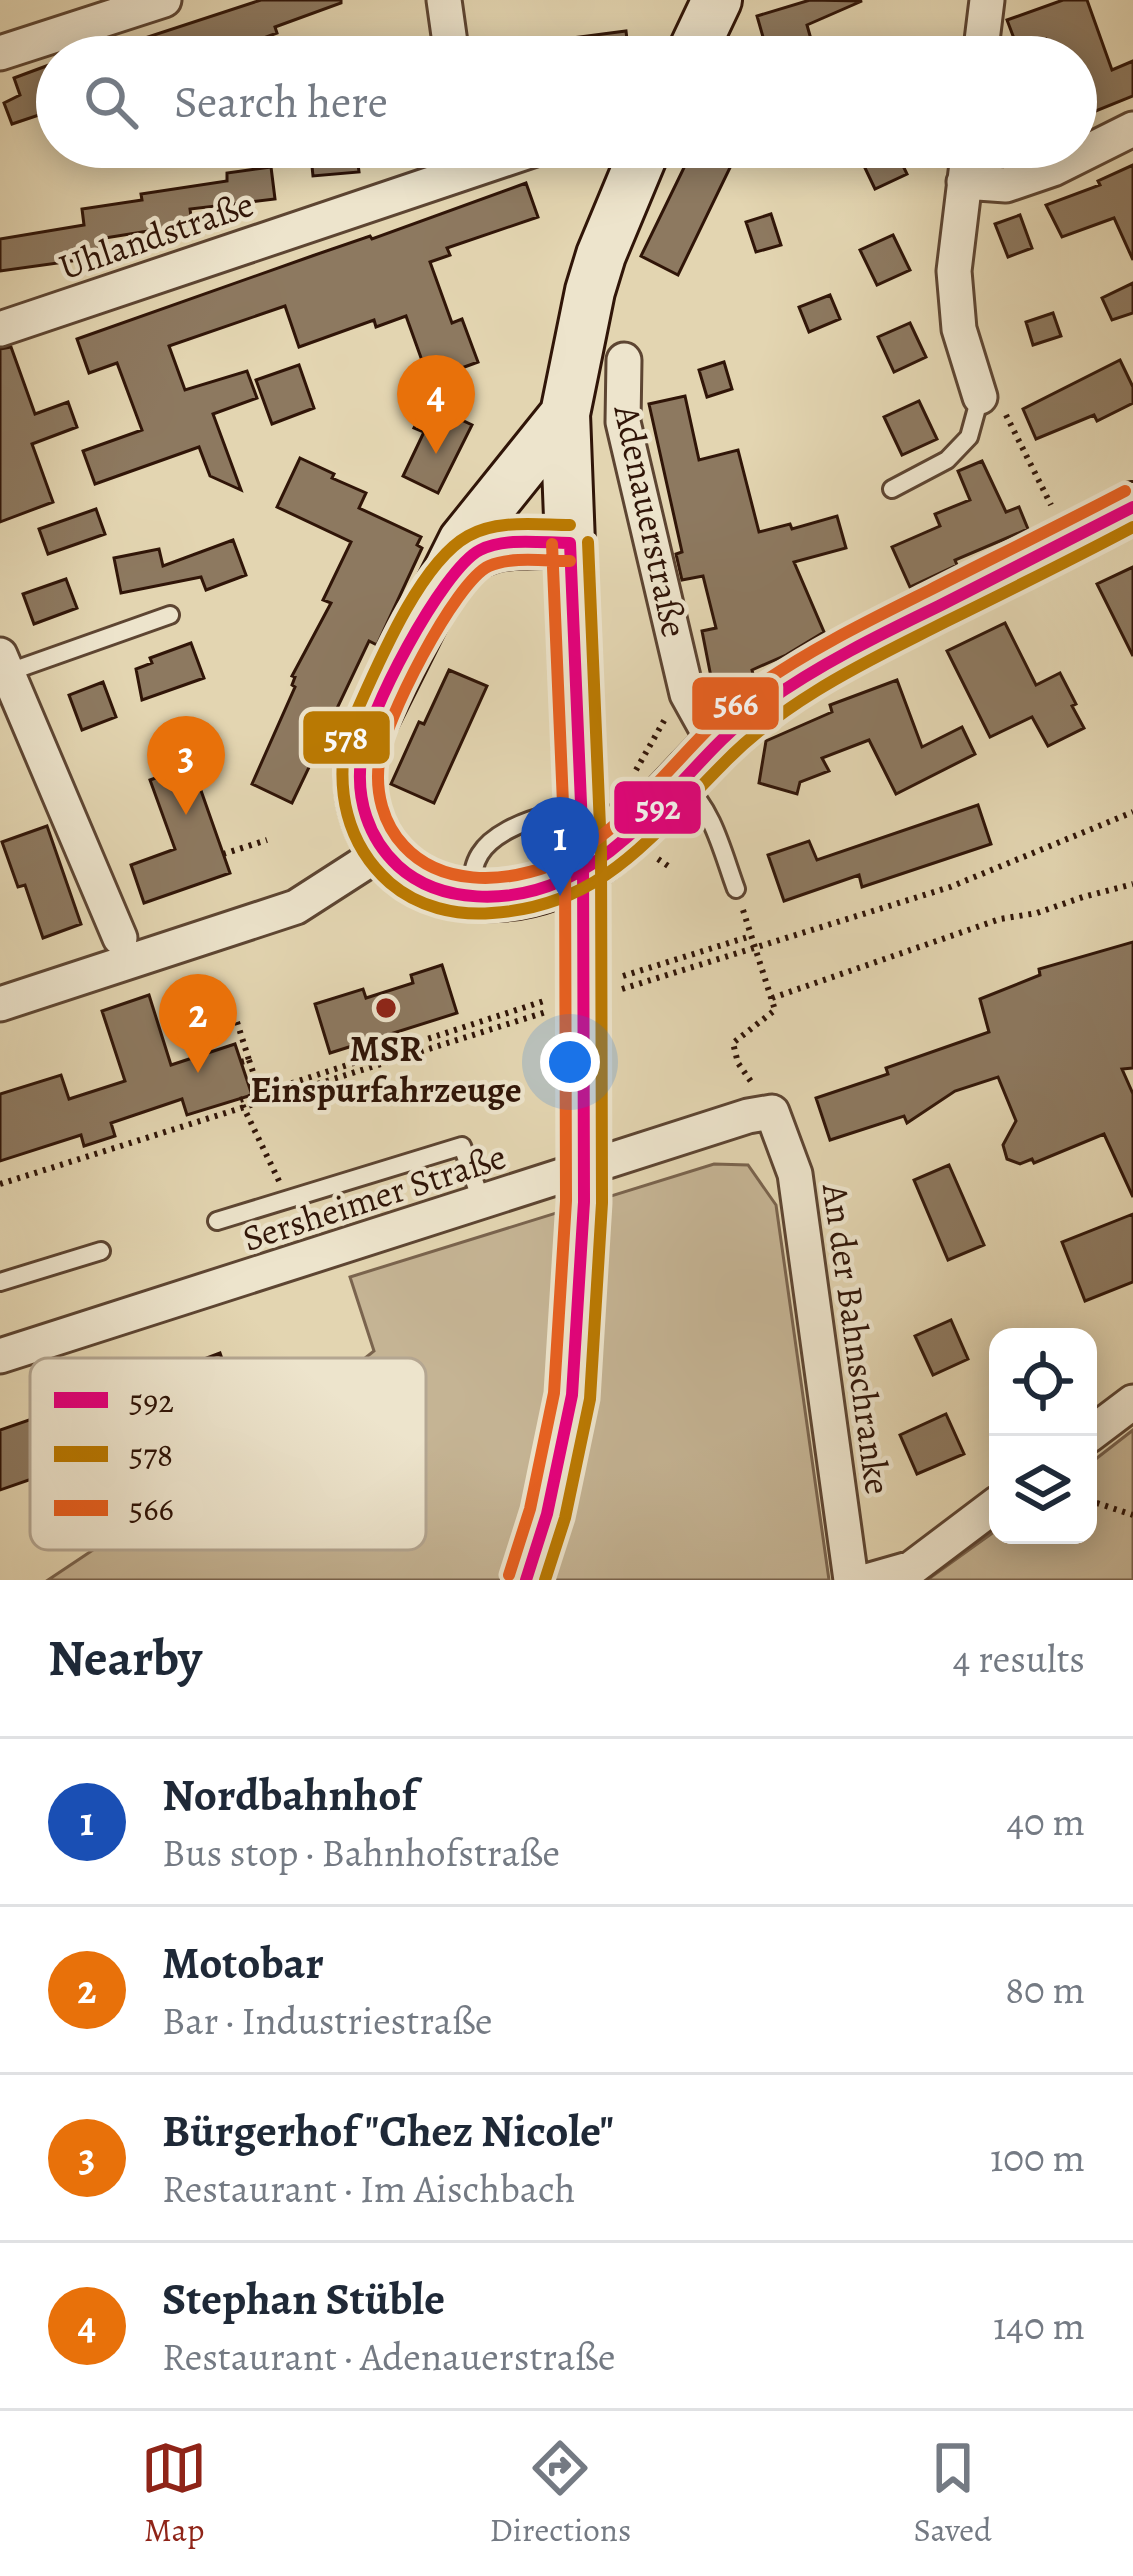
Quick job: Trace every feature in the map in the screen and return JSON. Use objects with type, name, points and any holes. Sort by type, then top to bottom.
[{"type":"main road","points":[[700,36],[717,0]]},
{"type":"main road","name":"Adenauerstraße","points":[[526,1580],[547,1514],[572,1395],[584,1202],[583,851],[565,414],[590,291],[628,168]]},
{"type":"main road","points":[[565,414],[464,541],[364,739],[358,763],[360,799],[369,827],[383,851],[410,877],[434,888],[470,896],[520,894],[571,879],[601,859],[624,823],[682,782],[740,722],[776,694],[843,653],[1133,507]]},
{"type":"main road","points":[[441,586],[474,552],[500,544],[570,543]]},
{"type":"street","points":[[53,36],[164,0]]},
{"type":"street","points":[[444,0],[449,36]]},
{"type":"street","points":[[983,36],[987,0]]},
{"type":"street","points":[[0,53],[36,41]]},
{"type":"street","points":[[1097,147],[1133,129]]},
{"type":"street","name":"Uhlandstraße","points":[[0,329],[446,168]]},
{"type":"street","points":[[966,168],[954,271],[959,329],[980,397]]},
{"type":"street","points":[[964,182],[1006,185],[1055,168]]},
{"type":"street","name":"Adenauerstraße","points":[[624,360],[623,422],[687,694],[719,744]]},
{"type":"street","points":[[4,663],[120,938]]},
{"type":"street","points":[[0,1004],[296,908],[383,851]]},
{"type":"street","name":"Sersheimer Straße","points":[[0,1356],[772,1112]]},
{"type":"street","name":"An der Bahnschranke","points":[[772,1112],[795,1174],[851,1580]]},
{"type":"street","points":[[1097,1429],[1133,1402]]},
{"type":"street","points":[[871,1580],[912,1568],[989,1510]]},
{"type":"lane","points":[[892,489],[947,460],[969,436],[980,397]]},
{"type":"lane","points":[[4,663],[170,615]]},
{"type":"lane","points":[[682,782],[710,821],[736,890]]},
{"type":"lane","points":[[470,896],[473,869],[482,850],[508,830],[546,815],[595,811],[624,823]]},
{"type":"lane","points":[[217,1222],[462,1146],[483,1203]]},
{"type":"lane","points":[[0,1282],[101,1251]]},
{"type":"path","points":[[980,397],[1000,404],[1047,496]]},
{"type":"path","points":[[624,823],[635,772],[670,710],[687,694]]},
{"type":"path","points":[[223,854],[267,840]]},
{"type":"path","points":[[772,998],[1000,919],[1037,913],[1133,884]]},
{"type":"path","points":[[736,890],[775,1010],[733,1043],[738,1063],[772,1112]]},
{"type":"path","points":[[608,981],[751,935]]},
{"type":"path","points":[[287,1199],[240,1100],[566,994]]},
{"type":"path","points":[[237,1022],[256,1095]]},
{"type":"path","points":[[1097,1503],[1133,1514]]},
{"type":"shaded area","points":[[714,1164],[748,1165],[776,1205],[829,1580],[48,1580],[93,1550],[426,1550],[426,1358],[365,1358],[374,1351],[350,1277]]},
{"type":"shaded area","points":[[1133,1430],[1133,1580],[927,1580],[989,1535],[989,1544],[1097,1544],[1097,1458]]},
{"type":"building","points":[[261,0],[341,0],[275,27],[277,33],[269,36],[151,36]]},
{"type":"building","points":[[810,0],[862,1],[807,25],[810,36],[763,36],[757,16]]},
{"type":"building","points":[[1063,0],[1087,0],[1112,70],[1133,61],[1133,96],[1097,111],[1097,36],[1013,36],[1007,20]]},
{"type":"building","points":[[626,31],[627,36],[587,36]]},
{"type":"building","points":[[36,70],[36,116],[12,124],[4,103],[20,95],[14,78]]},
{"type":"building","points":[[1133,165],[1133,260],[1114,218],[1062,237],[1046,205],[1100,185],[1098,181]]},
{"type":"building","points":[[271,168],[275,199],[190,209],[192,224],[105,238],[108,256],[0,271],[0,239],[84,225],[82,209],[227,181],[227,173]]},
{"type":"building","points":[[312,168],[359,168],[359,172],[313,176]]},
{"type":"building","points":[[684,168],[730,168],[678,275],[641,256]]},
{"type":"building","points":[[865,168],[904,168],[907,174],[875,189]]},
{"type":"building","points":[[526,183],[538,217],[447,248],[450,255],[430,262],[452,323],[462,319],[478,362],[429,380],[406,316],[376,327],[374,320],[299,347],[285,306],[169,346],[185,390],[247,371],[257,398],[213,414],[241,490],[210,476],[199,447],[95,484],[83,451],[142,430],[117,363],[89,373],[77,339]]},
{"type":"building","points":[[771,214],[781,245],[756,252],[746,222]]},
{"type":"building","points":[[1020,215],[1032,248],[1008,257],[995,224]]},
{"type":"building","points":[[893,235],[910,270],[877,285],[860,250]]},
{"type":"building","points":[[1133,283],[1133,313],[1112,320],[1102,298]]},
{"type":"building","points":[[830,295],[840,319],[809,332],[799,307]]},
{"type":"building","points":[[1053,313],[1061,336],[1033,345],[1026,322]]},
{"type":"building","points":[[910,323],[926,357],[894,372],[878,337]]},
{"type":"building","points":[[11,347],[35,414],[68,402],[77,427],[32,444],[53,502],[0,522],[0,349]]},
{"type":"building","points":[[1120,360],[1133,387],[1133,403],[1097,421],[1094,415],[1036,439],[1023,409]]},
{"type":"building","points":[[724,362],[732,389],[707,397],[699,370]]},
{"type":"building","points":[[299,365],[314,408],[272,424],[256,380]]},
{"type":"building","points":[[685,396],[699,460],[738,450],[759,532],[790,524],[792,529],[837,516],[846,548],[794,562],[824,632],[752,670],[753,674],[712,682],[702,631],[716,628],[703,576],[682,580],[676,554],[682,552],[649,404]]},
{"type":"building","points":[[919,401],[937,439],[902,455],[884,417]]},
{"type":"building","points":[[426,403],[472,425],[438,493],[403,476],[424,432],[414,428]]},
{"type":"building","points":[[300,458],[366,493],[359,508],[421,537],[417,545],[422,548],[377,645],[369,641],[292,803],[252,784],[295,687],[292,676],[331,603],[323,600],[351,542],[277,507]]},
{"type":"building","points":[[982,461],[1006,512],[1019,507],[1028,529],[955,560],[957,565],[910,587],[892,547],[940,526],[935,514],[970,500],[958,471]]},
{"type":"building","points":[[96,509],[105,534],[48,554],[39,529]]},
{"type":"building","points":[[233,540],[246,575],[206,590],[201,577],[121,593],[114,558],[159,549],[163,566]]},
{"type":"building","points":[[1133,567],[1133,656],[1097,584]]},
{"type":"building","points":[[66,579],[77,608],[34,624],[23,594]]},
{"type":"building","points":[[1005,623],[1036,685],[1060,673],[1084,728],[1048,746],[1032,717],[990,737],[947,651]]},
{"type":"building","points":[[191,643],[204,678],[142,700],[136,669],[152,663],[150,658]]},
{"type":"building","points":[[449,670],[487,686],[434,803],[391,784]]},
{"type":"building","points":[[897,680],[922,747],[962,727],[975,754],[896,794],[869,740],[822,758],[829,771],[800,782],[797,794],[759,783],[766,741],[832,712],[830,705]]},
{"type":"building","points":[[103,682],[116,717],[82,730],[69,695]]},
{"type":"building","points":[[192,765],[230,873],[144,903],[131,865],[175,849],[150,780]]},
{"type":"building","points":[[978,805],[991,844],[862,887],[859,875],[784,901],[768,855],[809,841],[817,860]]},
{"type":"building","points":[[47,826],[81,924],[43,938],[25,885],[18,887],[2,842]]},
{"type":"building","points":[[1133,942],[1133,1068],[1122,1069],[1133,1094],[1133,1197],[1104,1134],[1034,1163],[1032,1159],[1020,1164],[1007,1159],[1003,1145],[1016,1121],[998,1077],[955,1091],[907,1123],[904,1116],[830,1140],[816,1098],[989,1032],[980,999],[1040,975],[1039,969]]},
{"type":"building","name":"MSR Einspurfahrzeuge","points":[[442,965],[457,1013],[330,1053],[315,1004],[363,989],[366,998],[413,983],[411,975]]},
{"type":"building","points":[[149,995],[171,1065],[235,1044],[252,1095],[187,1115],[182,1099],[111,1123],[115,1136],[84,1146],[81,1135],[0,1161],[0,1094],[61,1075],[69,1099],[125,1081],[102,1011]]},
{"type":"building","points":[[949,1165],[984,1245],[948,1260],[914,1180]]},
{"type":"building","points":[[1133,1214],[1133,1282],[1085,1301],[1062,1242]]},
{"type":"building","points":[[951,1320],[968,1359],[933,1375],[915,1336]]},
{"type":"building","points":[[946,1414],[964,1454],[917,1474],[900,1435]]},
{"type":"building","points":[[30,1420],[30,1480],[0,1490],[0,1430]]},
{"type":"transit line","name":"566","points":[[570,561],[508,561],[489,566],[475,577],[440,625],[393,718],[379,762],[382,807],[404,846],[436,868],[473,877],[512,876],[578,852],[631,810],[729,709],[776,674],[863,624],[1125,491]]},
{"type":"transit line","name":"592","points":[[570,543],[501,543],[480,550],[464,563],[427,613],[376,711],[361,759],[366,817],[398,866],[435,888],[477,896],[520,893],[561,881],[591,865],[643,822],[739,724],[786,689],[872,639],[1133,507]]},
{"type":"transit line","name":"578","points":[[570,525],[492,527],[468,536],[449,551],[397,625],[347,733],[342,775],[354,833],[375,868],[425,904],[465,913],[531,908],[595,882],[648,841],[745,743],[803,699],[1133,527]]},
{"type":"transit line","name":"578","points":[[545,1580],[565,1518],[590,1399],[602,1203],[601,851],[588,542]]},
{"type":"transit line","name":"592","points":[[526,1580],[547,1514],[572,1395],[584,1202],[583,851],[570,543]]},
{"type":"transit line","name":"566","points":[[509,1575],[530,1509],[554,1393],[566,1201],[565,851],[552,544]]},
{"type":"place","name":"Stephan Stüble","points":[[436,454]]},
{"type":"place","name":"Bürgerhof \"Chez Nicole\"","points":[[186,815]]},
{"type":"place","name":"Nordbahnhof","points":[[560,896]]},
{"type":"place","name":"MSR Einspurfahrzeuge","points":[[386,1008]]},
{"type":"place","name":"Motobar","points":[[198,1073]]}]
